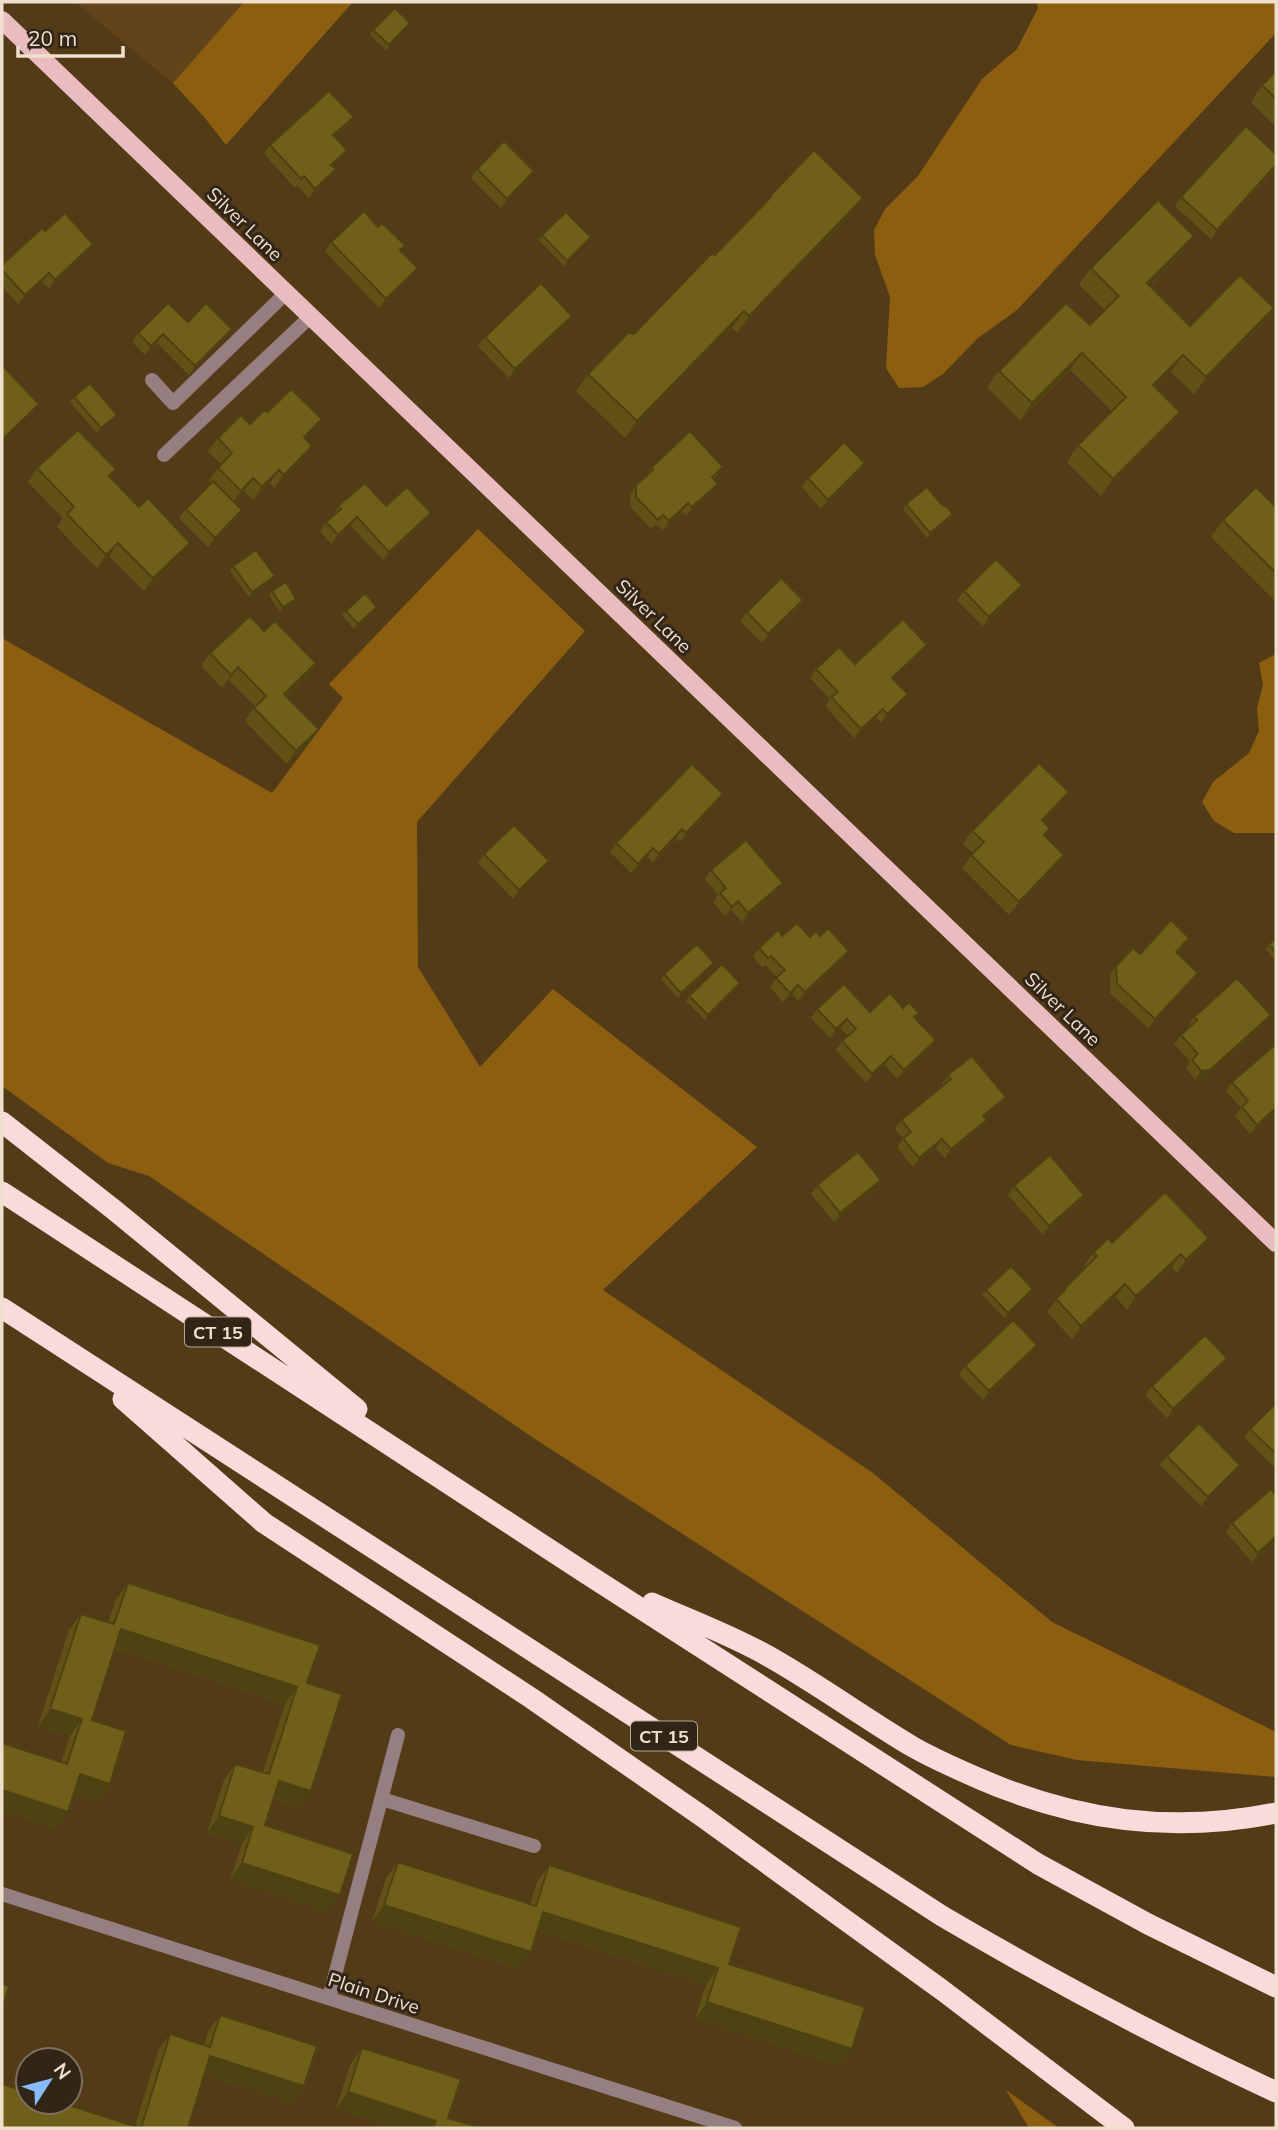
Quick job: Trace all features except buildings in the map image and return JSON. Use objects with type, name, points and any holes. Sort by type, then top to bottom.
[{"type":"highway","points":[[2,1122],[220,1295],[434,1473]]},
{"type":"highway","name":"CT 15","points":[[2,1192],[587,1574],[1038,1864],[1148,1924],[1276,1987]]},
{"type":"highway","name":"CT 15","points":[[2,1308],[942,1916],[1055,1981],[1276,2092]]},
{"type":"highway","points":[[69,1352],[264,1523],[531,1698],[714,1825],[886,1949],[1124,2128]]},
{"type":"highway","points":[[587,1574],[767,1655],[913,1747],[949,1766],[1038,1801],[1086,1814],[1142,1823],[1192,1824],[1242,1820],[1276,1813]]},
{"type":"main road","name":"Silver Lane","points":[[2,20],[1276,1243]]},
{"type":"street","points":[[152,380],[173,403],[286,293]]},
{"type":"street","points":[[164,455],[311,316]]},
{"type":"street","points":[[328,1998],[398,1735]]},
{"type":"street","points":[[382,1799],[534,1846]]},
{"type":"street","name":"Plain Drive","points":[[2,1894],[736,2128]]},
{"type":"shaded area","points":[[75,2],[244,2],[173,83]]},
{"type":"shaded area","points":[[244,2],[353,2],[226,145],[173,83]]},
{"type":"shaded area","points":[[1037,2],[1276,2],[1276,33],[1017,310],[978,338],[943,374],[923,387],[899,388],[886,368],[890,297],[875,255],[874,230],[885,209],[918,176],[982,79],[1017,49],[1038,8]]},
{"type":"shaded area","points":[[478,529],[585,631],[417,822],[418,967],[480,1067],[553,989],[757,1147],[603,1290],[873,1473],[1052,1622],[1276,1732],[1276,1777],[1077,1760],[1011,1745],[535,1439],[149,1176],[108,1163],[2,1086],[2,638],[272,793],[343,698],[329,684]]},
{"type":"shaded area","points":[[1276,654],[1276,833],[1234,833],[1214,821],[1202,802],[1213,782],[1249,753],[1259,731],[1257,708],[1263,685],[1259,663]]},
{"type":"shaded area","points":[[1006,2090],[1059,2128],[1029,2128]]}]
